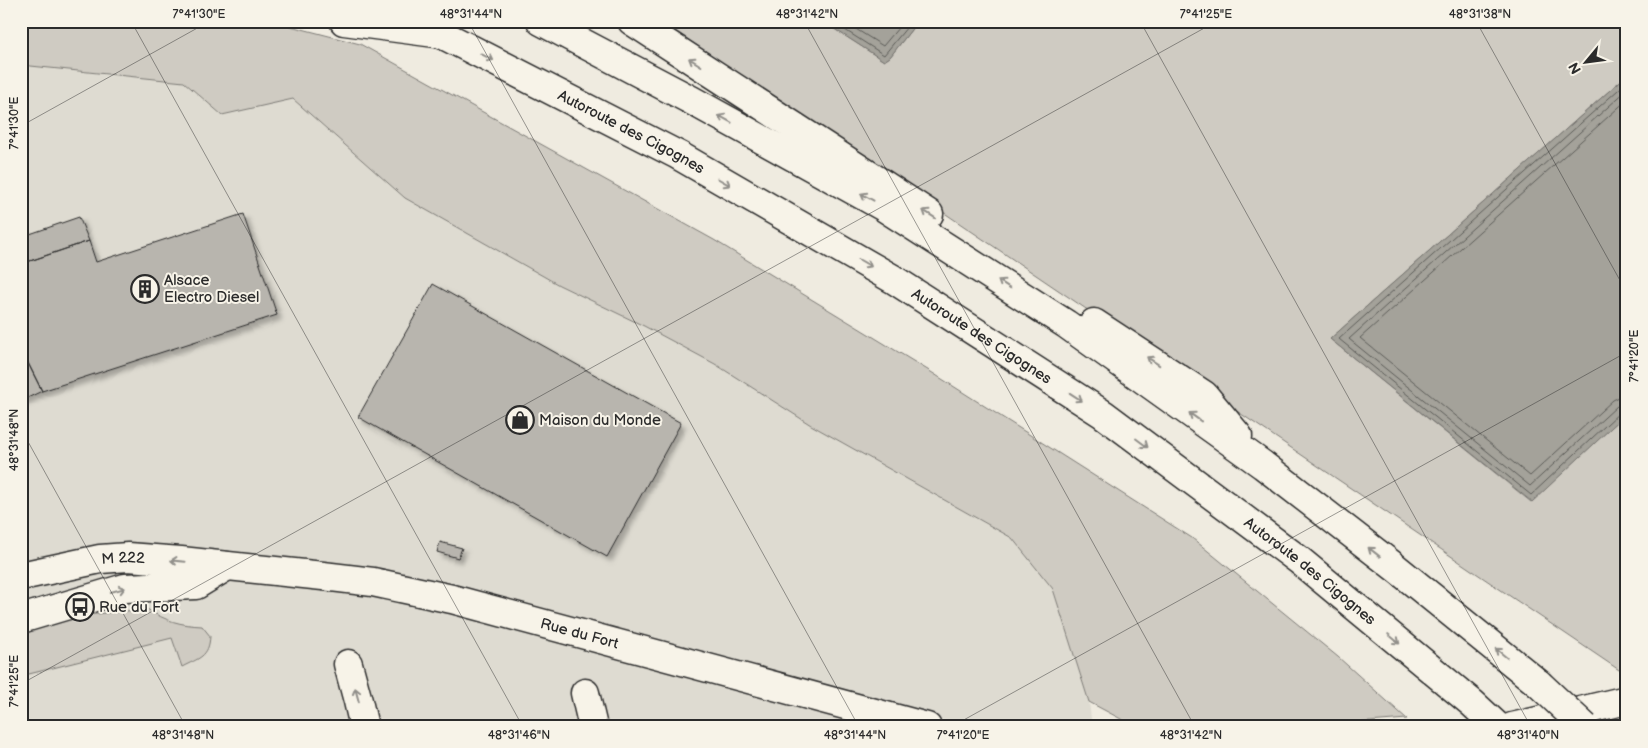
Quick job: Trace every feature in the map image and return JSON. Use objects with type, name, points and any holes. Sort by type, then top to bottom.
[{"type":"main road","points":[[344,21],[444,34]]},
{"type":"main road","name":"Autoroute des Cigognes","points":[[416,21],[678,155],[892,279],[1103,414],[1299,560],[1472,703],[1498,727]]},
{"type":"main road","points":[[541,21],[691,100],[882,206],[1066,324],[1263,466],[1396,568],[1539,684],[1585,727]]},
{"type":"main road","points":[[632,21],[810,135],[1204,395],[1263,466]]},
{"type":"main road","name":"M 222","points":[[21,576],[100,559],[128,557],[227,566]]},
{"type":"main road","name":"M 222","points":[[21,619],[125,588],[196,585],[227,566]]},
{"type":"main road","name":"Rue du Fort","points":[[227,566],[372,582],[452,599],[927,727]]},
{"type":"main road","points":[[348,664],[364,727]]},
{"type":"main road","points":[[585,693],[593,727]]},
{"type":"main road","points":[[1512,727],[1627,700]]},
{"type":"shaded area","points":[[21,21],[271,21],[360,44],[714,240],[931,372],[1192,538],[1338,657],[1407,719],[1302,727],[1136,727],[1089,702],[1053,589],[1012,538],[811,425],[715,364],[644,326],[559,285],[405,198],[293,99],[222,115],[184,82],[21,65]]},
{"type":"shaded area","points":[[661,21],[822,21],[884,61],[890,57],[918,21],[1627,21],[1627,75],[1330,339],[1531,502],[1627,413],[1627,674],[1625,674]]},
{"type":"shaded area","points":[[21,65],[184,82],[222,115],[293,99],[405,198],[559,285],[644,326],[715,364],[811,425],[1012,538],[1053,589],[1089,702],[1092,727],[21,727]]},
{"type":"shaded area","points":[[147,609],[173,622],[202,626],[210,636],[205,653],[182,667],[172,638],[21,676],[21,632],[86,615]]},
{"type":"water","points":[[822,21],[918,21],[890,57],[884,61]]},
{"type":"water","points":[[1627,75],[1627,413],[1532,502],[1330,339]]},
{"type":"building","name":"Alsace Electro Diesel","points":[[243,214],[277,315],[42,391],[21,349],[21,264],[89,241],[96,262]]},
{"type":"building","points":[[79,217],[89,241],[21,264],[21,237]]},
{"type":"building","name":"Maison du Monde","points":[[433,284],[681,423],[607,557],[358,417]]},
{"type":"building","points":[[21,349],[42,391],[21,401]]},
{"type":"building","points":[[440,542],[462,548],[458,558],[437,552]]},
{"type":"place","name":"Alsace Electro Diesel","points":[[145,289]]},
{"type":"place","name":"Maison du Monde","points":[[520,420]]},
{"type":"place","name":"Rue du Fort","points":[[80,607]]}]
